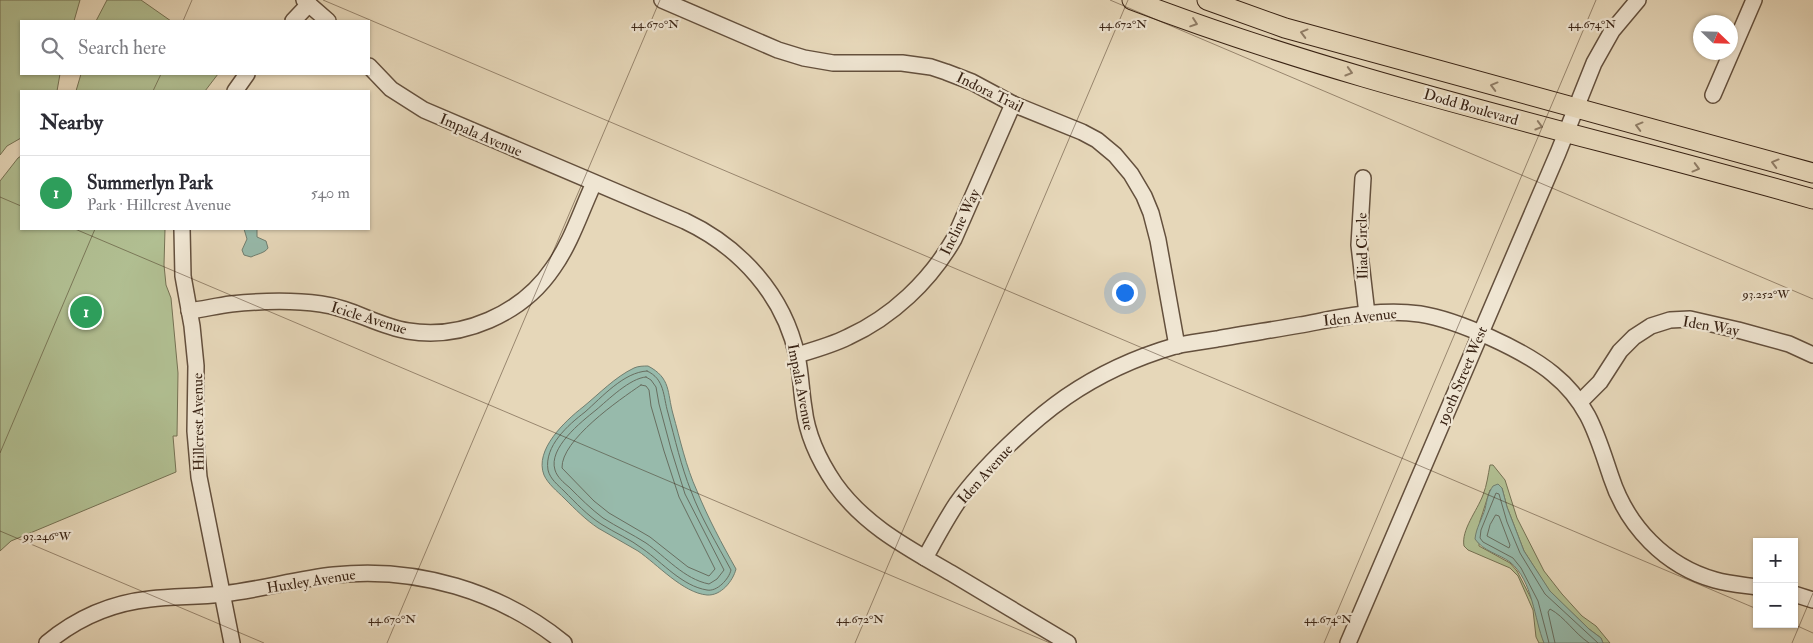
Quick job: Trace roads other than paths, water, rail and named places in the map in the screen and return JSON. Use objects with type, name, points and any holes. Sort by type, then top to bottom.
[{"type":"main road","name":"Dodd Boulevard","points":[[1132,0],[1190,22],[1304,59],[1566,134],[1813,199]]},
{"type":"main road","name":"Dodd Boulevard","points":[[1207,0],[1285,28],[1813,173]]},
{"type":"street","name":"Indora Trail","points":[[662,0],[790,54],[833,63],[902,63],[931,67],[966,79],[1013,104],[1097,140],[1115,155],[1131,174],[1144,196],[1156,228],[1176,346]]},
{"type":"street","name":"190th Street West","points":[[1348,643],[1566,134],[1585,81],[1612,31],[1638,0]]},
{"type":"street","points":[[1713,95],[1754,0]]},
{"type":"street","points":[[294,20],[306,2],[327,20]]},
{"type":"street","name":"Impala Avenue","points":[[370,67],[391,89],[424,110],[696,226],[731,249],[754,271],[769,290],[785,319],[797,355],[806,418],[815,447],[829,474],[848,501],[873,525],[1068,643]]},
{"type":"street","points":[[236,90],[247,75]]},
{"type":"street","name":"Incline Way","points":[[797,355],[837,342],[865,328],[900,304],[927,277],[954,239],[1013,104]]},
{"type":"street","name":"Iliad Circle","points":[[1363,178],[1359,245],[1367,314]]},
{"type":"street","name":"Icicle Avenue","points":[[190,311],[247,303],[298,302],[346,309],[384,325],[410,331],[439,332],[476,325],[507,311],[531,294],[542,283],[561,256],[594,183]]},
{"type":"street","name":"Hillcrest Avenue","points":[[182,230],[184,282],[190,311],[196,366],[195,431],[197,466],[232,643]]},
{"type":"street","name":"Iden Avenue","points":[[925,558],[956,504],[974,482],[1040,417],[1068,396],[1108,373],[1176,346],[1367,314],[1398,312],[1435,317],[1480,334],[1538,362],[1560,380],[1580,402],[1597,434],[1620,500],[1649,542],[1673,561],[1701,575],[1730,584],[1753,587]]},
{"type":"street","name":"Iden Way","points":[[1580,402],[1600,382],[1620,351],[1634,337],[1651,326],[1670,320],[1690,319],[1738,330],[1789,344],[1813,354]]},
{"type":"street","name":"Huxley Avenue","points":[[47,643],[78,622],[118,605],[150,599],[222,594],[335,575],[378,573],[441,582],[488,597],[526,617],[564,643]]},
{"type":"street","points":[[1798,595],[1813,600]]},
{"type":"water","points":[[244,230],[257,230],[257,237],[266,241],[268,248],[251,257],[244,255],[242,250],[247,239]]},
{"type":"water","points":[[648,366],[661,375],[667,386],[686,463],[693,482],[710,521],[736,569],[726,587],[712,595],[698,593],[680,584],[638,551],[594,525],[553,487],[544,475],[543,456],[547,446],[560,428],[620,376],[636,367]]},
{"type":"water","points":[[1498,484],[1502,488],[1507,507],[1524,551],[1550,591],[1589,629],[1601,638],[1603,643],[1544,643],[1524,579],[1510,562],[1487,549],[1475,539],[1490,491],[1493,486]]},
{"type":"place","name":"Summerlyn Park","points":[[86,312]]}]
